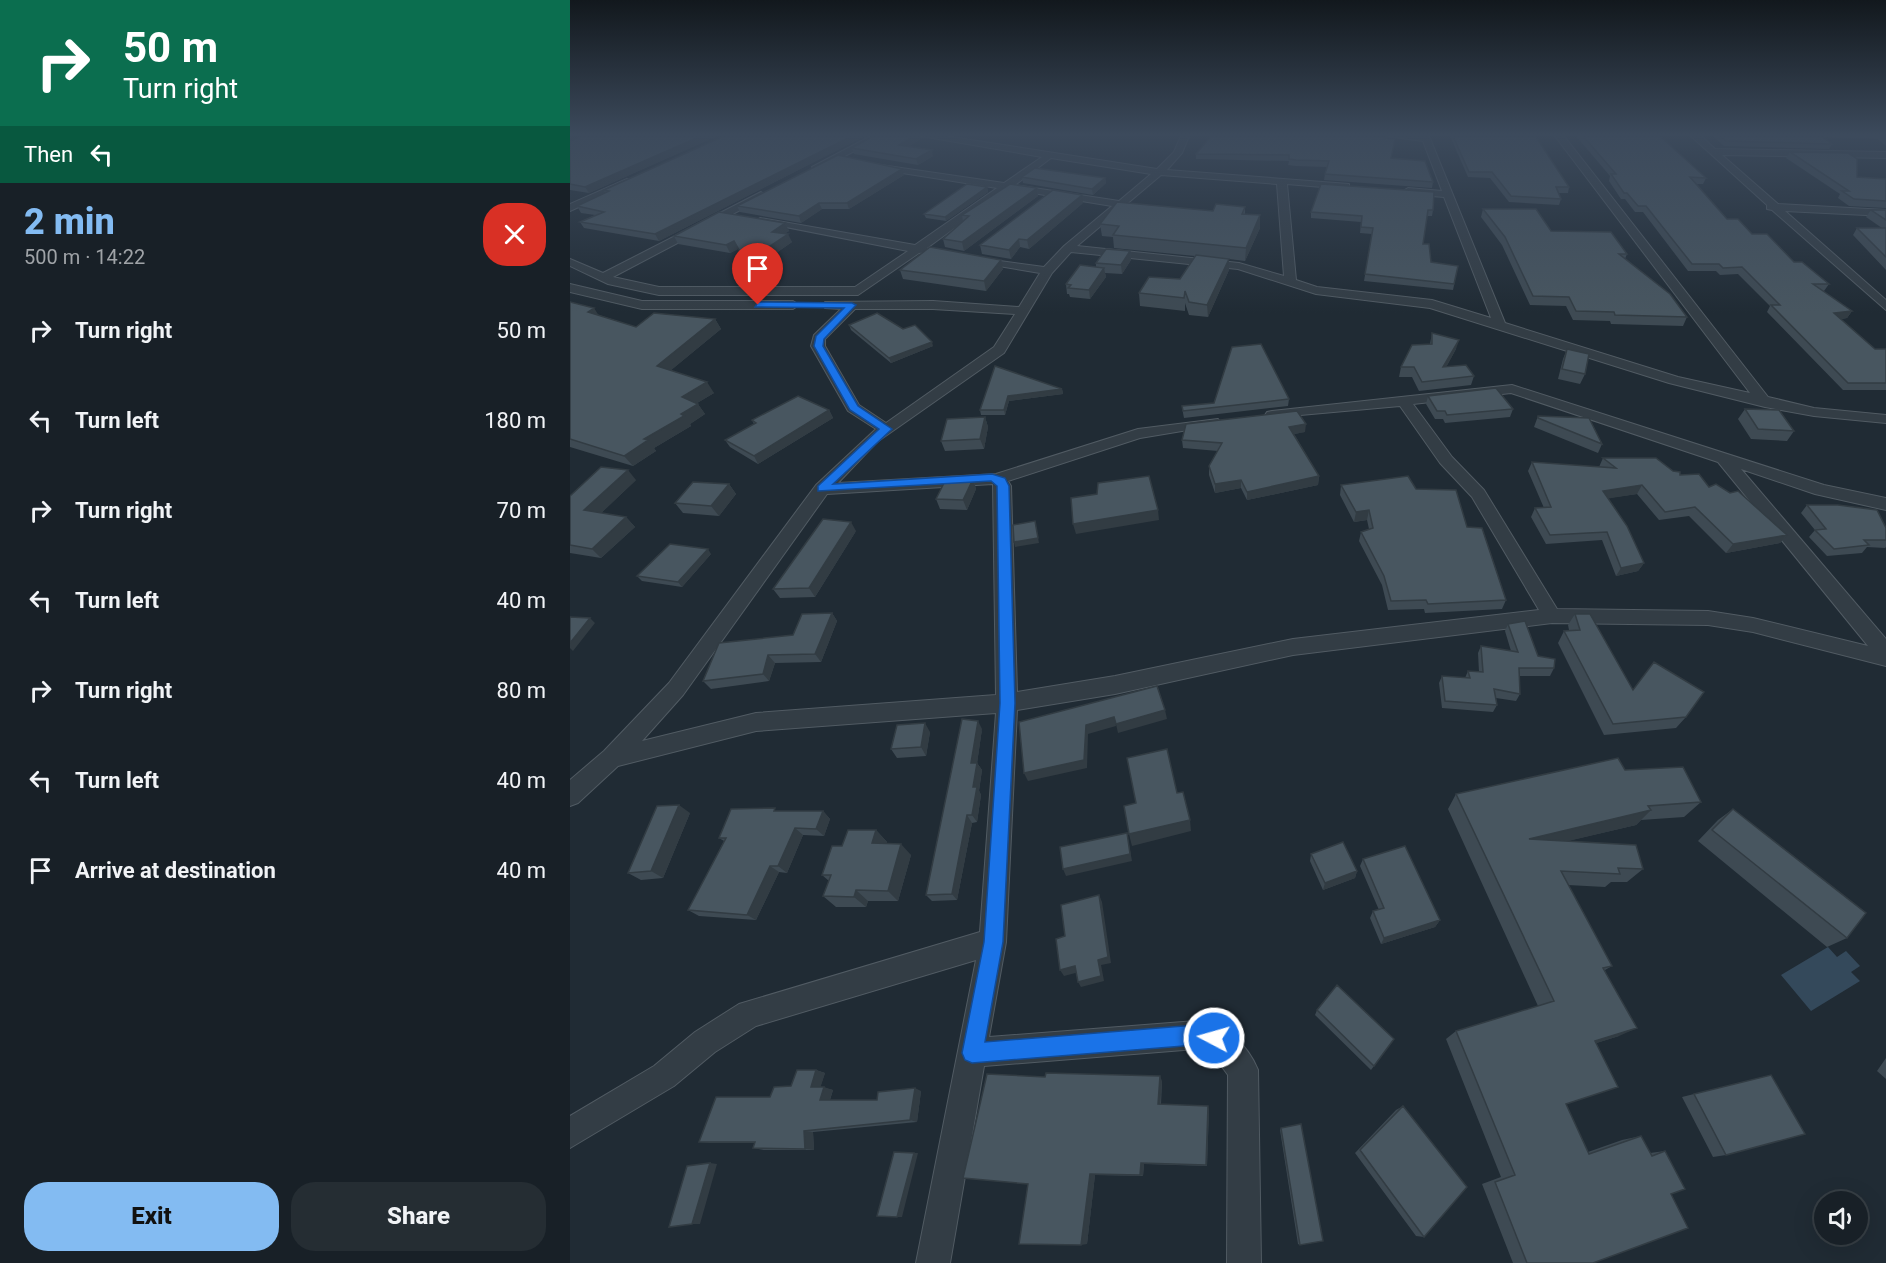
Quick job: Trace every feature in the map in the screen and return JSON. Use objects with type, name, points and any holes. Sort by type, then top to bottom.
[{"type":"street","points":[[570,208],[600,195]]},
{"type":"street","points":[[604,277],[761,195]]},
{"type":"street","points":[[570,262],[604,277],[659,291],[851,292],[865,288],[916,249],[995,195]]},
{"type":"street","points":[[1042,201],[1051,195]]},
{"type":"street","points":[[1058,195],[1121,204]]},
{"type":"street","points":[[570,795],[612,758],[676,689],[822,489],[872,439],[999,350],[1047,271],[1068,248],[1132,195]]},
{"type":"street","points":[[1282,195],[1290,282]]},
{"type":"street","points":[[1447,195],[1500,326]]},
{"type":"street","points":[[1604,195],[1765,403]]},
{"type":"street","points":[[1758,195],[1886,306]]},
{"type":"street","points":[[1771,207],[1886,213]]},
{"type":"street","points":[[722,214],[936,252]]},
{"type":"street","points":[[1068,248],[1239,266],[1331,292],[1432,304],[1674,380],[1765,403],[1814,412],[1886,419]]},
{"type":"street","points":[[976,250],[966,258],[1047,271]]},
{"type":"street","points":[[570,288],[642,305],[933,305],[1025,310]]},
{"type":"street","points":[[852,305],[819,338],[818,346],[854,408],[886,429]]},
{"type":"street","points":[[1251,418],[1512,389],[1821,490],[1886,504]]},
{"type":"street","points":[[1403,400],[1446,460],[1478,494],[1552,616]]},
{"type":"street","points":[[822,489],[997,478],[1138,434],[1227,420]]},
{"type":"street","points":[[1724,459],[1886,653]]},
{"type":"street","points":[[933,1263],[993,942],[1008,703],[1003,486],[997,478]]},
{"type":"street","points":[[612,758],[756,722],[1008,703],[1115,685],[1293,647],[1552,616],[1708,618],[1753,625],[1886,658]]},
{"type":"street","points":[[570,1133],[664,1076],[705,1042],[749,1014],[993,942]]},
{"type":"street","points":[[972,1053],[1196,1035],[1206,1036],[1222,1043],[1243,1070],[1244,1263]]},
{"type":"water","points":[[1828,947],[1837,957],[1846,951],[1860,966],[1851,972],[1860,981],[1811,1011],[1781,975]]},
{"type":"building","points":[[601,195],[734,195],[655,234],[580,222],[604,212],[577,206]]},
{"type":"building","points":[[759,195],[860,195],[847,203],[819,203],[799,216],[737,206]]},
{"type":"building","points":[[951,195],[976,195],[945,217],[924,214]]},
{"type":"building","points":[[993,195],[1027,195],[962,242],[943,239],[969,216],[962,215]]},
{"type":"building","points":[[1046,195],[1082,195],[1027,240],[1019,239],[1009,250],[980,245]]},
{"type":"building","points":[[1317,195],[1434,195],[1433,210],[1428,210],[1423,244],[1429,244],[1431,262],[1458,266],[1454,284],[1365,274],[1373,228],[1361,227],[1362,216],[1311,212]]},
{"type":"building","points":[[1559,195],[1561,199],[1511,196]]},
{"type":"building","points":[[1629,195],[1706,195],[1727,219],[1738,219],[1752,234],[1767,234],[1794,262],[1802,262],[1829,284],[1813,284],[1852,311],[1834,313],[1875,349],[1886,349],[1886,383],[1848,383],[1771,305],[1780,305],[1742,267],[1723,268],[1719,264],[1692,264],[1646,206],[1638,206]]},
{"type":"building","points":[[1848,195],[1886,195],[1886,201],[1854,199]]},
{"type":"building","points":[[1117,202],[1213,211],[1216,204],[1245,207],[1242,214],[1260,215],[1246,248],[1113,235],[1119,226],[1100,224]]},
{"type":"building","points":[[1483,209],[1536,209],[1551,231],[1611,232],[1627,254],[1619,254],[1670,294],[1687,317],[1615,315],[1614,312],[1576,311],[1569,297],[1533,296],[1505,237]]},
{"type":"building","points":[[1871,210],[1886,210],[1886,220]]},
{"type":"building","points":[[719,212],[785,223],[772,232],[788,234],[755,256],[742,255],[734,241],[726,245],[674,236]]},
{"type":"building","points":[[1857,228],[1886,228],[1886,257]]},
{"type":"building","points":[[930,247],[1001,260],[984,281],[900,270]]},
{"type":"building","points":[[1106,249],[1130,251],[1121,265],[1096,263]]},
{"type":"building","points":[[1196,255],[1229,259],[1207,305],[1189,302],[1185,291],[1184,298],[1139,293],[1149,277],[1180,279]]},
{"type":"building","points":[[1080,265],[1104,268],[1089,290],[1068,288],[1071,285],[1066,284]]},
{"type":"building","points":[[570,302],[594,308],[588,312],[636,327],[654,313],[715,319],[657,366],[707,382],[682,397],[698,404],[681,414],[684,416],[644,439],[648,440],[624,456],[570,439]]},
{"type":"building","points":[[877,313],[903,329],[915,325],[932,342],[889,358],[849,325]]},
{"type":"building","points":[[1432,333],[1459,340],[1443,367],[1466,365],[1474,376],[1422,382],[1414,367],[1401,367],[1412,345],[1432,344]]},
{"type":"building","points":[[1261,344],[1289,399],[1183,411],[1182,406],[1214,403],[1232,347]]},
{"type":"building","points":[[1567,349],[1589,354],[1585,374],[1562,369]]},
{"type":"building","points":[[995,366],[1062,389],[1008,396],[1004,410],[980,410]]},
{"type":"building","points":[[1496,388],[1513,409],[1447,415],[1445,411],[1437,411],[1428,396]]},
{"type":"building","points":[[798,396],[829,410],[754,456],[725,440],[756,423],[752,420]]},
{"type":"building","points":[[1745,409],[1779,410],[1794,431],[1758,429]]},
{"type":"building","points":[[1297,411],[1306,424],[1289,427],[1319,476],[1247,492],[1241,480],[1215,484],[1209,466],[1222,443],[1182,440],[1186,424]]},
{"type":"building","points":[[1538,416],[1589,418],[1602,444],[1538,418]]},
{"type":"building","points":[[985,417],[980,439],[941,441],[947,419]]},
{"type":"building","points":[[1603,458],[1656,458],[1673,471],[1680,472],[1680,475],[1699,474],[1709,487],[1716,484],[1730,493],[1738,491],[1787,535],[1733,544],[1695,507],[1665,512],[1642,485],[1603,491],[1627,526],[1644,563],[1621,568],[1607,532],[1550,535],[1535,508],[1551,507],[1532,462],[1616,468]]},
{"type":"building","points":[[601,467],[628,470],[584,510],[626,517],[592,549],[570,545],[570,496]]},
{"type":"building","points":[[1149,476],[1158,510],[1073,524],[1071,498],[1097,494],[1098,483]]},
{"type":"building","points":[[1408,476],[1416,489],[1456,490],[1467,527],[1482,528],[1506,600],[1428,604],[1426,600],[1391,601],[1384,576],[1361,532],[1373,528],[1369,510],[1356,512],[1341,485]]},
{"type":"building","points":[[946,479],[973,479],[963,500],[936,499]]},
{"type":"building","points":[[693,482],[729,484],[711,506],[675,503]]},
{"type":"building","points":[[1807,505],[1838,505],[1877,510],[1886,528],[1886,540],[1864,540],[1869,545],[1834,549],[1815,530],[1826,529]]},
{"type":"building","points":[[823,519],[851,522],[809,588],[773,589]]},
{"type":"building","points":[[1035,521],[1038,538],[1014,542],[1013,525]]},
{"type":"building","points":[[670,544],[708,549],[678,582],[637,576]]},
{"type":"building","points":[[832,613],[815,654],[768,655],[763,674],[703,681],[719,643],[793,635],[802,614]]},
{"type":"building","points":[[1575,614],[1590,614],[1633,690],[1654,662],[1704,692],[1686,717],[1613,724],[1564,631],[1580,630]]},
{"type":"building","points":[[570,617],[590,618],[570,643]]},
{"type":"building","points":[[1525,621],[1538,656],[1555,659],[1554,668],[1519,668],[1520,694],[1494,689],[1497,705],[1445,701],[1442,676],[1470,678],[1468,671],[1483,672],[1481,646],[1518,652],[1508,624]]},
{"type":"building","points":[[1157,686],[1165,710],[1116,724],[1114,717],[1086,725],[1084,760],[1024,773],[1019,722]]},
{"type":"building","points":[[962,719],[978,721],[971,763],[977,763],[973,787],[977,787],[972,815],[967,815],[952,894],[926,895]]},
{"type":"building","points":[[925,723],[921,747],[891,749],[897,725]]},
{"type":"building","points":[[1167,749],[1177,793],[1183,792],[1190,820],[1129,834],[1124,806],[1136,803],[1127,758]]},
{"type":"building","points":[[1618,758],[1625,770],[1683,767],[1701,802],[1648,806],[1651,810],[1529,839],[1636,845],[1643,869],[1618,868],[1620,874],[1561,871],[1612,966],[1603,968],[1637,1028],[1595,1041],[1618,1087],[1566,1104],[1589,1154],[1641,1136],[1652,1156],[1665,1151],[1685,1189],[1671,1194],[1688,1228],[1593,1263],[1527,1263],[1495,1182],[1515,1175],[1456,1031],[1554,1001],[1456,794]]},
{"type":"building","points":[[679,805],[651,871],[628,873],[657,806]]},
{"type":"building","points":[[775,808],[774,811],[823,811],[816,829],[795,828],[778,866],[770,866],[747,915],[688,910],[726,838],[719,838],[731,809]]},
{"type":"building","points":[[1733,809],[1866,913],[1847,938],[1712,830]]},
{"type":"building","points":[[848,830],[876,830],[872,843],[901,844],[888,891],[856,890],[854,897],[823,896],[831,875],[822,875],[832,846],[842,846]]},
{"type":"building","points":[[1127,833],[1130,854],[1063,869],[1060,847]]},
{"type":"building","points":[[1343,842],[1357,871],[1325,883],[1311,854]]},
{"type":"building","points":[[1405,846],[1440,920],[1384,938],[1373,911],[1384,908],[1363,859]]},
{"type":"building","points":[[1099,895],[1108,957],[1098,960],[1101,976],[1078,982],[1075,966],[1060,970],[1056,939],[1065,936],[1061,905]]},
{"type":"building","points":[[1337,985],[1394,1039],[1374,1066],[1317,1010]]},
{"type":"building","points":[[797,1070],[816,1070],[811,1087],[824,1087],[820,1100],[877,1100],[878,1092],[915,1088],[910,1120],[804,1131],[805,1149],[753,1148],[755,1142],[699,1142],[716,1097],[770,1097],[774,1087],[791,1086]]},
{"type":"building","points":[[1046,1073],[1160,1076],[1158,1104],[1208,1106],[1206,1165],[1141,1163],[1140,1175],[1090,1174],[1081,1245],[1019,1244],[1028,1184],[963,1178],[987,1074],[1045,1077]]},
{"type":"building","points":[[1771,1075],[1805,1134],[1726,1155],[1694,1094]]},
{"type":"building","points":[[1403,1106],[1467,1187],[1424,1237],[1360,1150]]},
{"type":"building","points":[[1301,1124],[1323,1241],[1300,1245],[1281,1128]]},
{"type":"building","points":[[894,1152],[914,1153],[897,1217],[877,1216]]},
{"type":"building","points":[[710,1163],[692,1224],[669,1227],[687,1166]]},
{"type":"route","points":[[758,305],[852,305],[819,338],[818,346],[854,408],[886,429],[872,439],[822,489],[992,477],[997,478],[1003,486],[1008,703],[993,942],[972,1053],[1196,1035],[1214,1038]]}]
